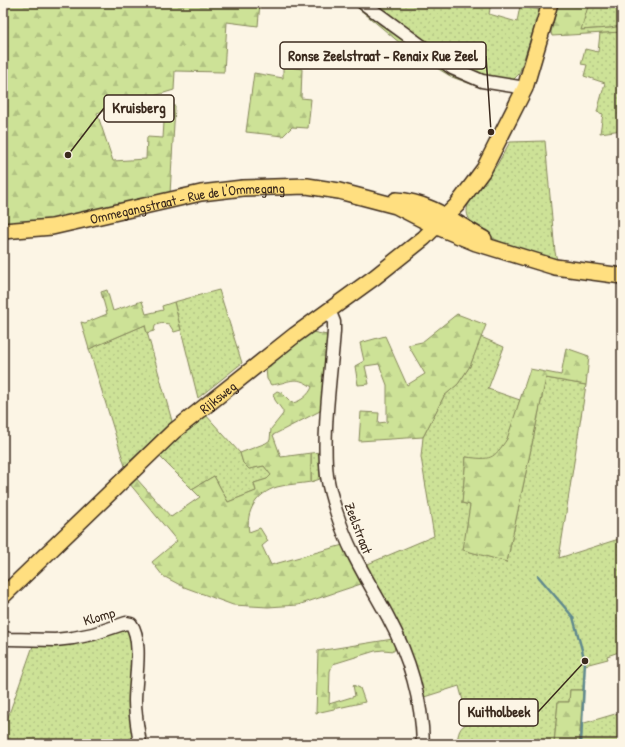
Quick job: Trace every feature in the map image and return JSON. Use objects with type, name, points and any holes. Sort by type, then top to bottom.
[{"type":"main road","name":"Rijksweg","points":[[3,596],[174,430],[424,238],[462,199],[484,169],[526,88],[550,3]]},
{"type":"main road","name":"Ommegangstraat - Rue de l'Ommegang","points":[[3,231],[52,227],[178,197],[243,188],[307,186],[339,191],[396,206],[435,226],[476,243],[508,252]]},
{"type":"main road","name":"Ommegangstraat - Rue de l'Ommegang","points":[[372,199],[405,201],[424,206],[446,215],[508,252]]},
{"type":"main road","points":[[508,252],[555,267],[622,276]]},
{"type":"street","points":[[363,3],[452,68],[482,81],[526,88]]},
{"type":"street","name":"Zeelstraat","points":[[329,310],[334,322],[334,331],[326,440],[328,477],[337,514],[350,549],[392,627],[413,680],[421,708],[423,744]]},
{"type":"street","name":"Klomp","points":[[3,637],[9,639],[55,640],[92,634],[126,623],[131,624],[135,633],[137,650],[135,702],[140,744]]},
{"type":"green space","points":[[3,3],[260,3],[258,26],[227,22],[224,72],[175,71],[174,90],[97,113],[113,161],[146,159],[147,137],[163,138],[165,106],[175,106],[170,194],[47,221],[3,227]]},
{"type":"green space","points":[[352,3],[358,3],[436,60],[504,86],[501,91],[476,86],[452,77],[406,48]]},
{"type":"green space","points":[[367,3],[491,3],[489,14],[517,22],[520,6],[540,10],[519,74],[513,80],[493,80],[452,64]]},
{"type":"green space","points":[[558,3],[589,3],[581,30],[622,26],[622,32],[552,36],[551,32]]},
{"type":"green space","points":[[589,3],[622,3],[622,26],[580,30]]},
{"type":"green space","points":[[622,32],[622,130],[600,133],[603,114],[597,112],[605,83],[584,76],[587,65],[581,64],[585,49],[598,52],[600,33]]},
{"type":"green space","points":[[283,66],[302,69],[301,98],[311,99],[308,128],[292,127],[283,136],[246,132],[254,73],[283,78]]},
{"type":"green space","points":[[545,141],[557,260],[516,248],[500,241],[485,233],[473,224],[467,214],[469,203],[497,165],[510,142]]},
{"type":"green space","points":[[107,290],[113,311],[142,301],[146,314],[163,310],[162,306],[174,302],[181,330],[174,332],[169,324],[158,324],[155,326],[154,331],[147,333],[145,325],[89,349],[81,322],[85,323],[107,314],[101,292]]},
{"type":"green space","points":[[219,290],[242,363],[198,398],[174,302]]},
{"type":"green space","points":[[457,314],[486,325],[470,366],[458,384],[444,396],[423,437],[359,441],[361,412],[379,413],[378,423],[387,422],[387,385],[379,364],[365,366],[369,384],[358,385],[355,366],[364,361],[360,343],[385,336],[407,385],[425,374],[408,345],[422,342]]},
{"type":"green space","points":[[145,325],[172,421],[125,466],[89,349]]},
{"type":"green space","points":[[312,332],[327,335],[322,410],[273,435],[281,457],[311,453],[311,482],[277,487],[258,498],[249,517],[249,532],[260,528],[268,541],[262,546],[271,565],[343,545],[361,584],[298,605],[268,607],[233,605],[184,587],[163,576],[152,562],[177,541],[129,483],[135,477],[171,517],[200,497],[192,489],[214,476],[228,502],[256,491],[254,483],[267,479],[271,475],[264,466],[249,469],[243,463],[240,453],[270,440],[271,429],[283,414],[283,411],[275,400],[273,394],[277,391],[282,393],[292,403],[304,398],[312,387],[306,383],[296,380],[271,385],[267,379],[266,368]]},
{"type":"green space","points":[[481,337],[504,347],[488,389],[520,400],[513,425],[501,450],[486,460],[466,457],[462,503],[470,505],[464,550],[507,562],[546,378],[586,385],[559,558],[622,538],[622,651],[607,656],[608,659],[585,665],[583,690],[570,690],[569,702],[558,702],[554,744],[457,744],[461,728],[469,723],[459,686],[421,698],[363,566],[434,536],[421,457],[423,437],[444,396],[458,384],[470,366]]},
{"type":"green space","points":[[566,348],[589,356],[586,385],[546,378],[507,562],[463,550],[470,505],[462,503],[466,457],[486,458],[491,457],[498,451],[507,439],[530,369],[561,375]]},
{"type":"green space","points":[[205,414],[240,453],[243,463],[249,469],[264,466],[271,475],[267,479],[254,483],[256,491],[228,502],[214,476],[192,489],[158,455]]},
{"type":"green space","points":[[321,452],[320,479],[311,482],[311,453]]},
{"type":"green space","points":[[122,628],[132,630],[138,744],[3,744],[3,731],[34,643]]},
{"type":"green space","points":[[393,639],[395,647],[394,651],[375,651],[333,664],[330,671],[329,704],[355,696],[353,685],[360,688],[365,702],[316,713],[318,651]]},
{"type":"green space","points":[[570,690],[583,690],[579,744],[554,744],[558,702],[569,702]]},
{"type":"green space","points":[[622,712],[622,744],[579,744],[581,724]]},
{"type":"waterway","points":[[538,576],[573,617],[585,661],[581,744]]},
{"type":"place","name":"Ronse Zeelstraat - Renaix Rue Zeel","points":[[491,132]]},
{"type":"place","name":"Kruisberg","points":[[68,155]]},
{"type":"place","name":"Kuitholbeek","points":[[585,661]]}]
